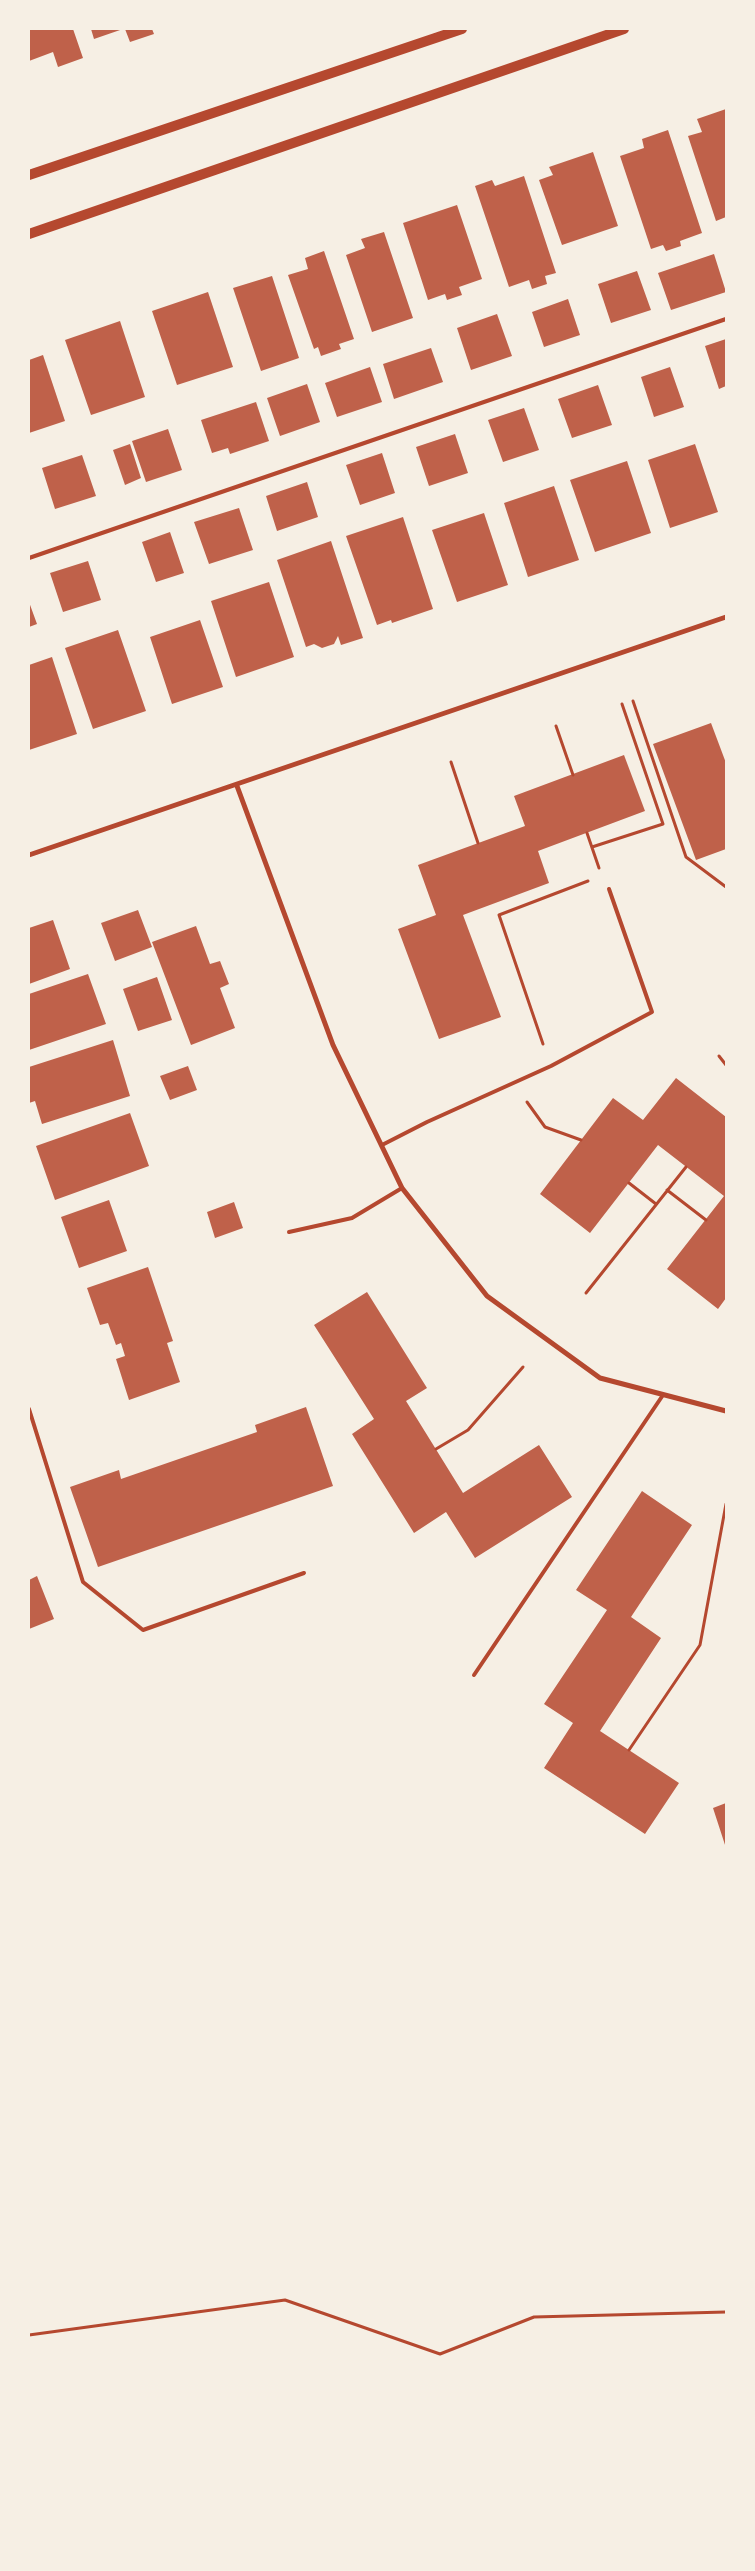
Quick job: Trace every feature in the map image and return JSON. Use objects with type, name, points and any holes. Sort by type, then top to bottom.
[{"type":"main road","points":[[29,175],[462,29]]},
{"type":"main road","points":[[29,234],[624,29]]},
{"type":"street","points":[[29,855],[237,786],[726,617]]},
{"type":"street","points":[[237,786],[333,1045],[402,1188],[487,1296],[600,1378],[726,1412]]},
{"type":"lane","points":[[29,558],[726,319]]},
{"type":"lane","points":[[382,1145],[427,1122],[551,1066],[652,1012],[609,889]]},
{"type":"lane","points":[[289,1232],[352,1218],[402,1188]]},
{"type":"lane","points":[[474,1675],[663,1395]]},
{"type":"lane","points":[[29,1408],[83,1582],[143,1630],[304,1573]]},
{"type":"path","points":[[633,701],[686,857],[726,888]]},
{"type":"path","points":[[592,847],[663,824],[622,704]]},
{"type":"path","points":[[556,726],[573,775]]},
{"type":"path","points":[[451,762],[478,844]]},
{"type":"path","points":[[587,833],[602,876]]},
{"type":"path","points":[[551,1066],[499,915],[593,879]]},
{"type":"path","points":[[719,1056],[726,1065]]},
{"type":"path","points":[[513,1083],[544,1127],[581,1140]]},
{"type":"path","points":[[586,1293],[686,1167]]},
{"type":"path","points":[[629,1183],[656,1204]]},
{"type":"path","points":[[667,1190],[706,1220]]},
{"type":"path","points":[[436,1449],[468,1430],[523,1367]]},
{"type":"path","points":[[629,1750],[700,1645],[726,1504]]},
{"type":"path","points":[[29,2335],[284,2300],[440,2354],[534,2317],[726,2312]]},
{"type":"building","points":[[29,29],[73,29],[83,58],[58,67],[53,52],[29,61]]},
{"type":"building","points":[[91,29],[123,29],[94,39]]},
{"type":"building","points":[[125,29],[152,29],[154,34],[130,42]]},
{"type":"building","points":[[726,109],[726,217],[716,221],[688,136],[702,132],[697,119]]},
{"type":"building","points":[[668,130],[702,233],[680,241],[681,246],[666,251],[663,245],[651,249],[620,156],[644,148],[642,139]]},
{"type":"building","points":[[593,152],[618,226],[562,245],[539,180],[553,175],[549,167]]},
{"type":"building","points":[[524,176],[556,273],[545,276],[547,284],[532,289],[529,280],[509,287],[475,186],[492,180],[495,186]]},
{"type":"building","points":[[457,205],[482,279],[459,287],[462,295],[447,300],[445,294],[428,300],[403,223]]},
{"type":"building","points":[[384,232],[413,318],[372,332],[346,255],[365,248],[361,239]]},
{"type":"building","points":[[324,251],[354,339],[339,344],[341,349],[321,356],[318,347],[314,349],[288,275],[308,269],[305,258]]},
{"type":"building","points":[[714,254],[726,292],[671,310],[658,273]]},
{"type":"building","points":[[637,271],[651,310],[611,323],[598,284]]},
{"type":"building","points":[[272,276],[299,358],[261,371],[233,288]]},
{"type":"building","points":[[208,292],[233,367],[177,385],[152,311]]},
{"type":"building","points":[[568,299],[580,335],[544,347],[532,312]]},
{"type":"building","points":[[497,314],[512,356],[471,370],[457,328]]},
{"type":"building","points":[[120,321],[145,397],[91,415],[65,340]]},
{"type":"building","points":[[726,339],[726,386],[719,389],[705,346]]},
{"type":"building","points":[[431,348],[443,382],[394,399],[383,364]]},
{"type":"building","points":[[43,355],[65,421],[29,433],[29,360]]},
{"type":"building","points":[[370,367],[382,402],[337,417],[325,383]]},
{"type":"building","points":[[670,367],[684,407],[654,417],[641,377]]},
{"type":"building","points":[[307,384],[320,422],[280,436],[267,398]]},
{"type":"building","points":[[598,385],[612,425],[572,438],[558,399]]},
{"type":"building","points":[[256,402],[269,441],[230,454],[228,448],[212,453],[201,420]]},
{"type":"building","points":[[524,408],[539,450],[503,462],[488,420]]},
{"type":"building","points":[[168,429],[182,470],[146,482],[132,441]]},
{"type":"building","points":[[455,434],[468,473],[429,486],[416,447]]},
{"type":"building","points":[[130,444],[141,478],[125,485],[113,450]]},
{"type":"building","points":[[695,444],[718,512],[670,528],[648,460]]},
{"type":"building","points":[[382,453],[395,493],[360,505],[346,465]]},
{"type":"building","points":[[82,455],[96,496],[55,509],[42,468]]},
{"type":"building","points":[[627,461],[651,533],[595,552],[570,480]]},
{"type":"building","points":[[307,482],[318,517],[277,531],[266,496]]},
{"type":"building","points":[[554,486],[579,560],[528,577],[504,503]]},
{"type":"building","points":[[239,508],[253,550],[209,564],[194,522]]},
{"type":"building","points":[[484,513],[508,585],[457,602],[432,530]]},
{"type":"building","points":[[403,517],[433,609],[392,623],[391,620],[377,625],[346,536]]},
{"type":"building","points":[[170,532],[184,573],[156,582],[142,542]]},
{"type":"building","points":[[331,541],[363,638],[341,645],[338,636],[334,644],[322,648],[314,644],[306,647],[277,560]]},
{"type":"building","points":[[88,561],[101,600],[63,612],[50,573]]},
{"type":"building","points":[[269,582],[294,657],[236,677],[211,601]]},
{"type":"building","points":[[29,602],[37,624],[29,627]]},
{"type":"building","points":[[200,620],[223,687],[172,704],[150,637]]},
{"type":"building","points":[[118,630],[146,711],[93,729],[65,648]]},
{"type":"building","points":[[52,657],[77,734],[29,750],[29,665]]},
{"type":"building","points":[[711,723],[726,763],[726,849],[696,860],[653,744]]},
{"type":"building","points":[[624,755],[645,811],[538,851],[549,883],[463,915],[501,1017],[439,1039],[398,929],[436,915],[418,865],[525,826],[514,796]]},
{"type":"building","points":[[138,910],[152,947],[115,961],[101,923]]},
{"type":"building","points":[[53,920],[70,969],[29,984],[29,928]]},
{"type":"building","points":[[196,926],[210,964],[220,961],[229,984],[220,988],[235,1028],[191,1045],[152,942]]},
{"type":"building","points":[[88,974],[106,1024],[29,1050],[29,994]]},
{"type":"building","points":[[157,977],[172,1020],[138,1031],[123,989]]},
{"type":"building","points":[[113,1040],[130,1096],[42,1124],[35,1101],[29,1103],[29,1067]]},
{"type":"building","points":[[188,1066],[197,1090],[170,1100],[160,1076]]},
{"type":"building","points":[[676,1078],[726,1117],[726,1298],[718,1309],[667,1269],[724,1196],[658,1145],[590,1233],[540,1194],[613,1098],[643,1120]]},
{"type":"building","points":[[130,1113],[149,1166],[55,1200],[36,1146]]},
{"type":"building","points":[[109,1200],[127,1251],[79,1268],[61,1217]]},
{"type":"building","points":[[234,1202],[243,1228],[215,1238],[207,1212]]},
{"type":"building","points":[[148,1267],[173,1341],[167,1343],[180,1382],[129,1400],[116,1359],[125,1356],[121,1343],[116,1345],[108,1323],[100,1325],[87,1288]]},
{"type":"building","points":[[367,1292],[427,1388],[406,1401],[463,1493],[539,1445],[572,1497],[475,1558],[446,1512],[414,1533],[352,1434],[374,1419],[314,1325]]},
{"type":"building","points":[[306,1407],[333,1486],[98,1567],[70,1487],[119,1470],[121,1479],[257,1432],[255,1425]]},
{"type":"building","points":[[642,1491],[692,1525],[631,1617],[661,1638],[600,1731],[679,1783],[645,1834],[544,1768],[573,1723],[544,1704],[607,1610],[576,1590]]},
{"type":"building","points":[[37,1576],[54,1619],[29,1629],[29,1580]]},
{"type":"building","points":[[726,1803],[726,1848],[713,1808]]}]
